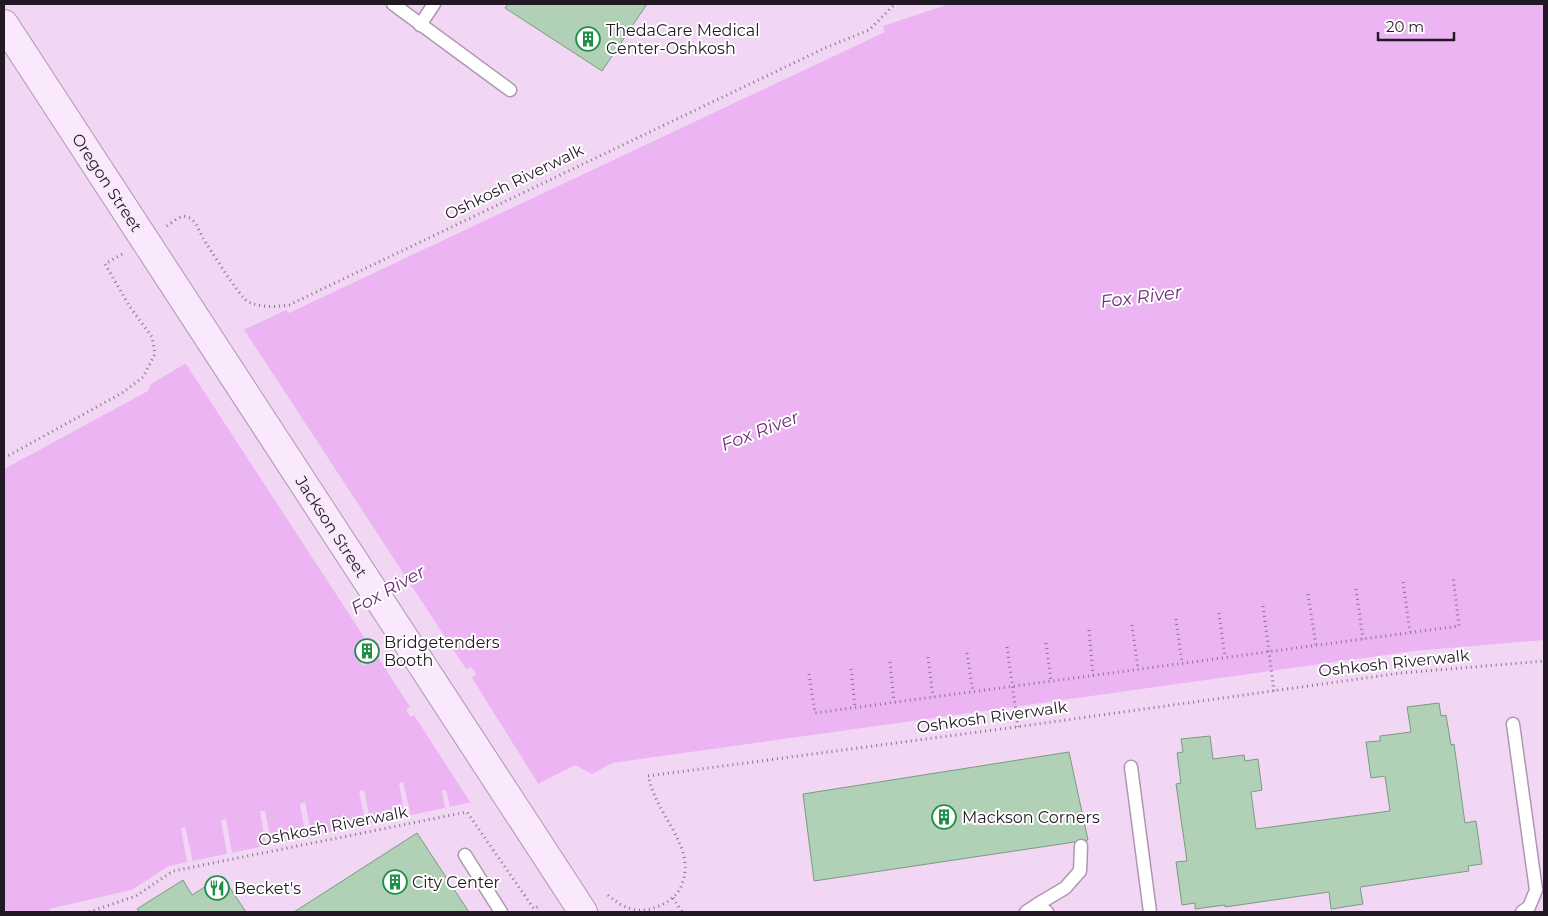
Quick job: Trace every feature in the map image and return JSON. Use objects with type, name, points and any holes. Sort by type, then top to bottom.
[{"type":"main road","name":"Oregon Street","points":[[4,24],[211,341]]},
{"type":"main road","name":"Jackson Street","points":[[211,341],[583,912]]},
{"type":"lane","points":[[393,4],[510,90]]},
{"type":"lane","points":[[420,24],[434,4]]},
{"type":"lane","points":[[1513,724],[1536,890],[1529,907],[1522,912]]},
{"type":"lane","points":[[1131,767],[1150,912]]},
{"type":"lane","points":[[1026,912],[1043,908],[1080,871],[1081,846]]},
{"type":"lane","points":[[465,855],[501,912]]},
{"type":"path","name":"Oshkosh Riverwalk","points":[[170,224],[182,216],[187,216],[194,220],[203,238],[246,300],[260,305],[275,307],[289,305],[825,48],[869,30],[895,4]]},
{"type":"path","points":[[4,458],[122,393],[144,377],[155,354],[152,337],[130,307],[105,264],[120,256]]},
{"type":"path","points":[[809,674],[814,713],[1459,626],[1453,576]]},
{"type":"path","points":[[1403,582],[1410,632]]},
{"type":"path","points":[[1356,589],[1363,639]]},
{"type":"path","points":[[1308,594],[1316,645]]},
{"type":"path","points":[[1263,606],[1274,691]]},
{"type":"path","points":[[1219,613],[1225,657]]},
{"type":"path","points":[[1176,619],[1182,663]]},
{"type":"path","points":[[1132,625],[1138,669]]},
{"type":"path","points":[[1089,630],[1093,675]]},
{"type":"path","points":[[1046,643],[1051,681]]},
{"type":"path","points":[[1007,647],[1018,727]]},
{"type":"path","points":[[967,653],[973,692]]},
{"type":"path","points":[[928,657],[933,697]]},
{"type":"path","name":"Oshkosh Riverwalk","points":[[673,898],[685,878],[686,865],[682,850],[654,794],[648,776],[1018,727],[1401,673],[1544,661]]},
{"type":"path","points":[[890,662],[894,702]]},
{"type":"path","points":[[851,669],[855,708]]},
{"type":"path","name":"Oshkosh Riverwalk","points":[[89,912],[136,896],[173,871],[467,812],[534,909],[541,904]]},
{"type":"path","points":[[608,895],[616,903],[636,910],[661,906],[673,898],[682,912]]},
{"type":"water","name":"Fox River","points":[[949,4],[1544,4],[1544,640],[1414,651],[612,763],[592,774],[575,765],[484,812],[469,803],[445,808],[169,866],[132,890],[50,909],[50,912],[4,912],[4,469],[148,391],[151,384],[237,333],[286,310],[289,313],[885,32],[883,26]]},
{"type":"pier","points":[[243,328],[466,669],[471,667],[476,674],[472,678],[539,785],[485,814],[469,806],[170,869],[133,893],[50,912],[49,909],[132,890],[169,866],[187,863],[181,828],[185,827],[193,862],[227,854],[221,820],[226,819],[232,853],[266,846],[260,811],[265,811],[272,845],[306,837],[300,804],[305,802],[312,837],[366,825],[359,791],[364,790],[371,824],[405,817],[399,783],[403,782],[411,816],[445,808],[442,790],[446,790],[450,807],[469,803],[472,805],[414,715],[411,717],[406,710],[410,707],[378,657],[363,666],[353,649],[366,640],[184,361]]},
{"type":"building","name":"ThedaCare Medical Center-Oshkosh","points":[[508,4],[647,4],[602,71],[505,8]]},
{"type":"building","name":"Bridgetenders Booth","points":[[370,642],[379,656],[368,663],[364,661],[358,649]]},
{"type":"building","points":[[1439,703],[1441,716],[1446,715],[1451,745],[1454,744],[1465,823],[1476,821],[1482,864],[1468,866],[1469,871],[1360,887],[1363,904],[1331,909],[1329,892],[1225,907],[1225,905],[1195,909],[1195,903],[1182,905],[1176,862],[1187,861],[1176,784],[1181,783],[1177,753],[1183,752],[1181,739],[1210,736],[1213,759],[1244,755],[1245,761],[1258,759],[1262,790],[1251,792],[1256,829],[1390,811],[1385,776],[1371,778],[1366,742],[1380,741],[1380,736],[1411,732],[1407,707]]},
{"type":"building","name":"Mackson Corners","points":[[1069,752],[1088,840],[814,881],[803,794]]},
{"type":"building","name":"City Center","points":[[417,833],[469,912],[294,912]]},
{"type":"building","name":"Becket's","points":[[222,876],[246,912],[140,912],[137,909],[183,880],[192,895]]},
{"type":"place","name":"ThedaCare Medical Center-Oshkosh","points":[[588,39]]},
{"type":"place","name":"Bridgetenders Booth","points":[[367,651]]},
{"type":"place","name":"Mackson Corners","points":[[944,817]]},
{"type":"place","name":"City Center","points":[[395,882]]},
{"type":"place","name":"Becket's","points":[[217,888]]}]
